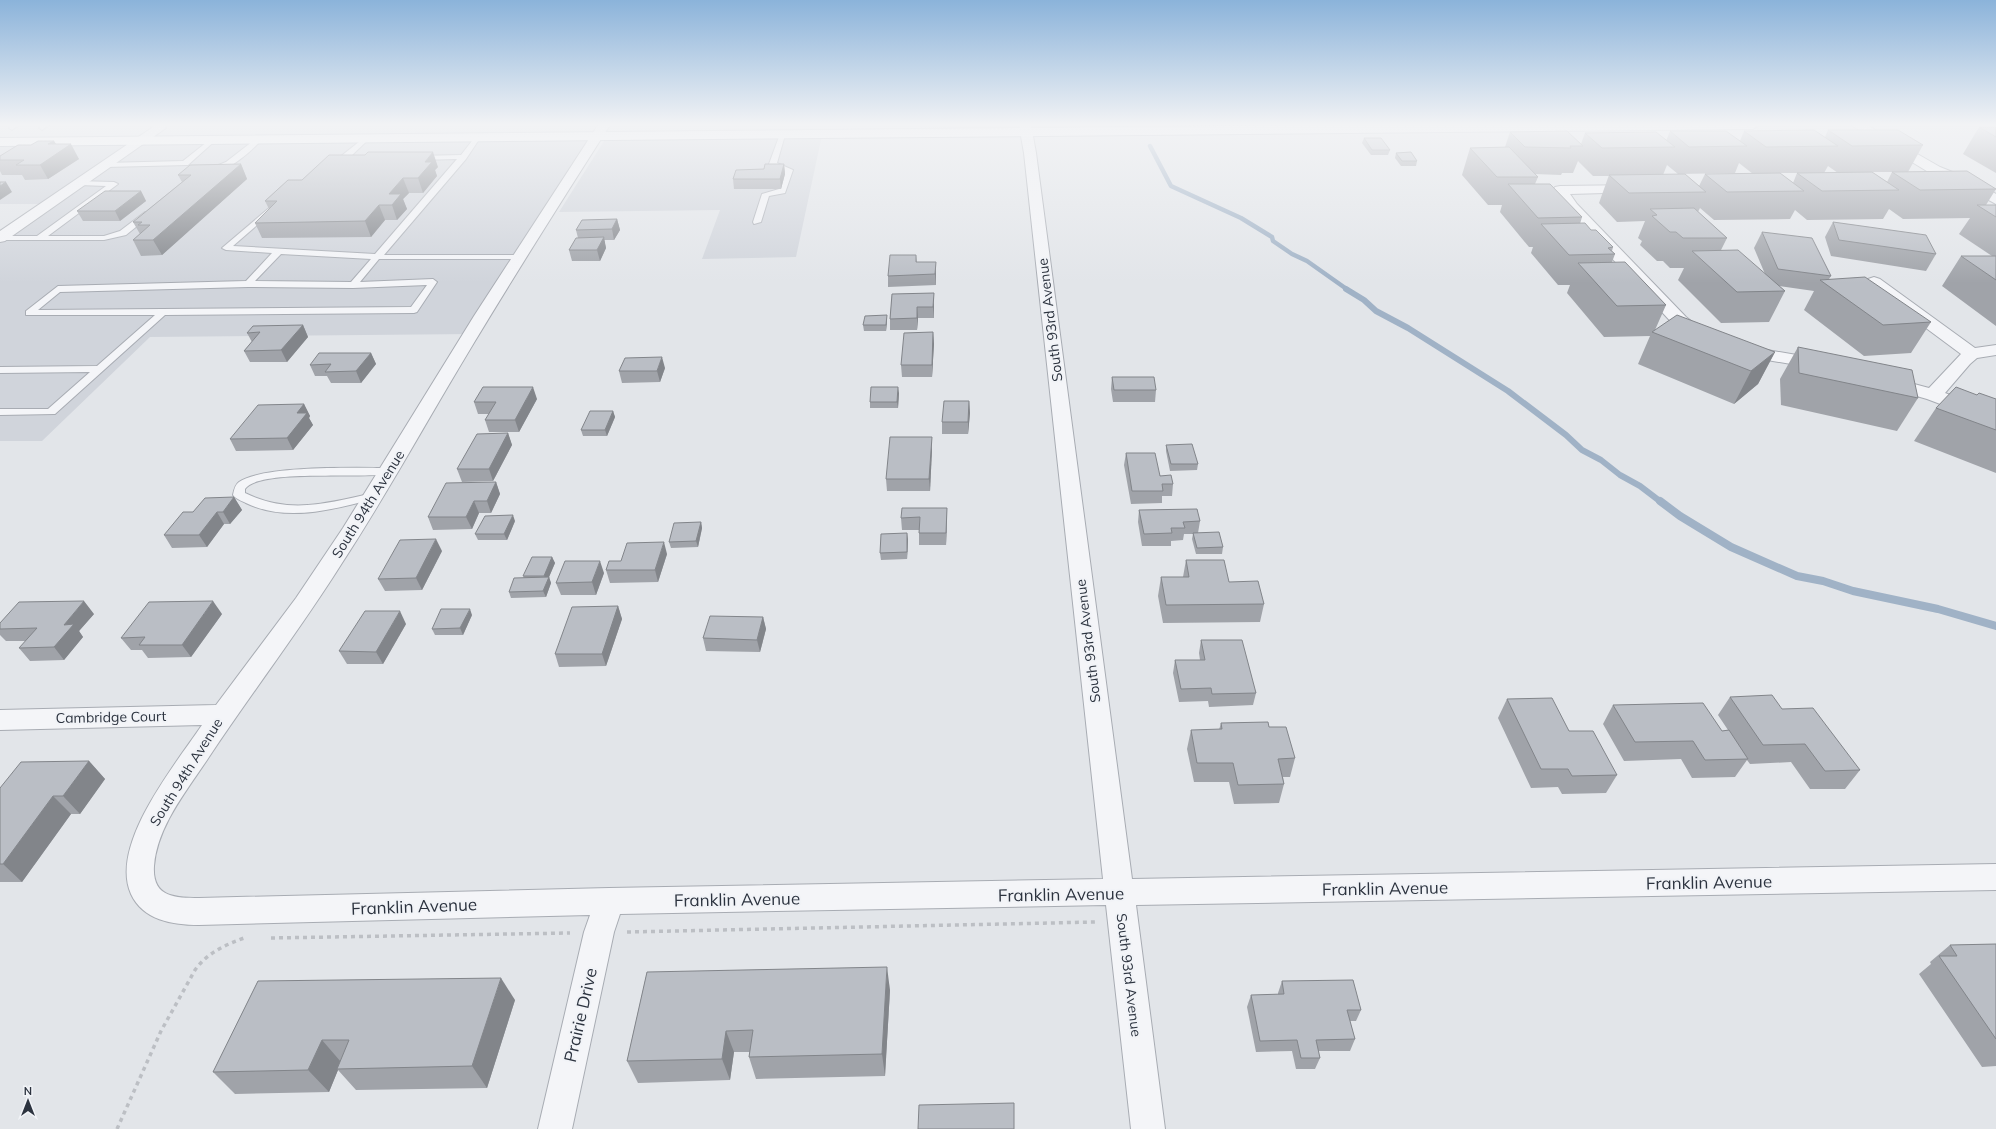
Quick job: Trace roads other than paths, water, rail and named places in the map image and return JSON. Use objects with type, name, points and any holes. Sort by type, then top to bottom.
[{"type":"street","points":[[0,238],[87,178]]},
{"type":"street","name":"South 94th Avenue","points":[[140,882],[142,847],[153,822],[223,715],[333,560],[519,258],[571,178]]},
{"type":"street","name":"South 93rd Avenue","points":[[1032,178],[1148,1129]]},
{"type":"street","points":[[1954,178],[1970,184]]},
{"type":"street","points":[[1963,178],[1970,184],[1996,200]]},
{"type":"street","points":[[1935,185],[1970,184]]},
{"type":"street","points":[[1646,188],[1560,190],[1572,207],[1687,327],[1720,344],[1775,357],[1837,367]]},
{"type":"street","points":[[1874,282],[1972,354]]},
{"type":"street","points":[[1933,395],[1964,360],[1972,354],[1996,350]]},
{"type":"street","points":[[1870,376],[1933,395],[1996,419]]},
{"type":"street","name":"Cambridge Court","points":[[0,720],[223,715]]},
{"type":"street","name":"Franklin Avenue","points":[[140,882],[147,897],[158,905],[173,911],[222,911],[609,901],[1996,877]]},
{"type":"street","name":"Prairie Drive","points":[[555,1129],[599,932],[609,901]]},
{"type":"lane","points":[[353,285],[445,178]]},
{"type":"lane","points":[[757,222],[766,194],[782,191],[786,178]]},
{"type":"lane","points":[[39,238],[114,184],[79,183]]},
{"type":"lane","points":[[283,197],[226,248],[377,257],[519,258]]},
{"type":"lane","points":[[0,238],[104,238],[123,233],[152,210]]},
{"type":"lane","points":[[248,284],[280,252]]},
{"type":"lane","points":[[433,282],[414,310],[29,313],[58,289],[248,284],[353,285],[433,282]]},
{"type":"lane","points":[[0,412],[51,412],[163,312]]},
{"type":"lane","points":[[0,370],[99,369]]},
{"type":"lane","points":[[372,496],[328,506],[291,511],[276,510],[250,502],[239,495],[239,489],[243,484],[274,475],[388,471]]},
{"type":"waterway","points":[[1167,178],[1171,186],[1241,218],[1272,237],[1273,241],[1292,254],[1307,261],[1348,290]]},
{"type":"waterway","points":[[1346,289],[1364,300],[1376,311],[1408,328],[1508,391],[1566,435],[1582,450],[1601,460],[1620,475],[1640,486],[1661,502]]},
{"type":"waterway","points":[[1660,501],[1680,516],[1731,547],[1797,576],[1823,581],[1853,591],[1938,609],[1996,626]]}]
